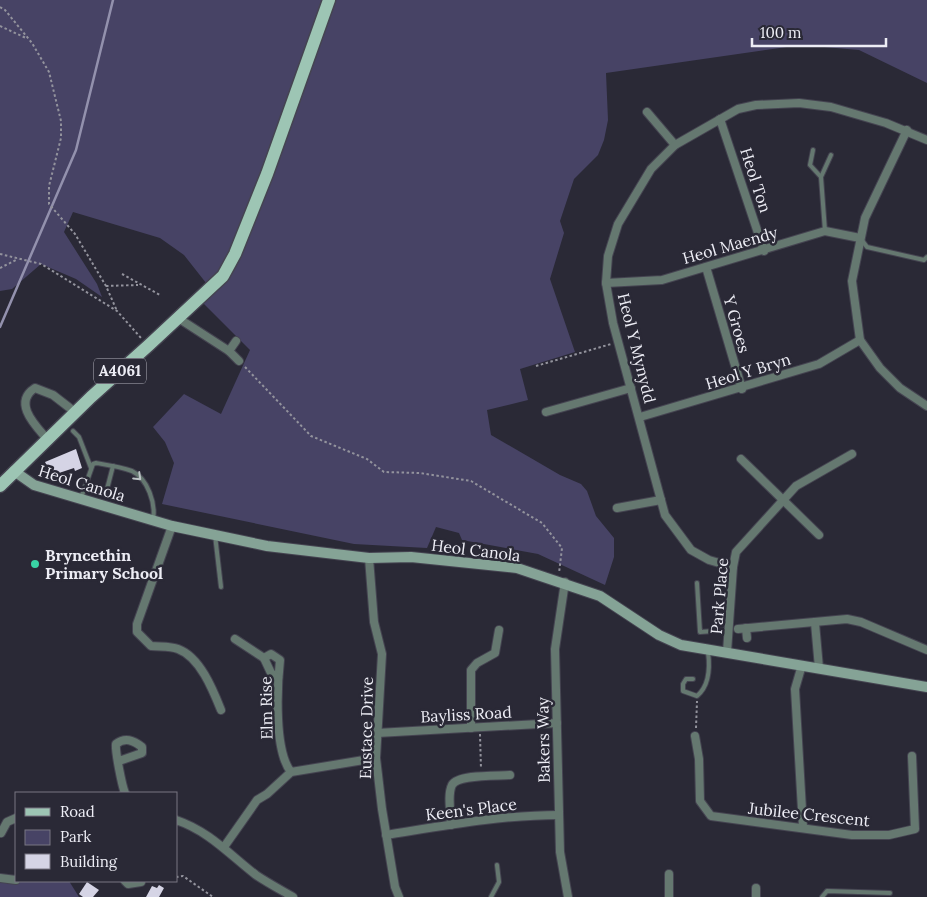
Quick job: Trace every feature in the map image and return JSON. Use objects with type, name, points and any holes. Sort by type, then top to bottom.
[{"type":"main road","name":"A4061","points":[[0,486],[75,412],[223,276],[235,254],[267,174],[330,0]]},
{"type":"street","name":"Heol Y Mynydd","points":[[733,567],[709,560],[691,550],[665,514],[618,342],[606,283],[608,256],[618,224],[651,169],[675,145],[738,109],[756,105],[799,103],[831,107],[907,130],[927,140]]},
{"type":"street","points":[[647,112],[675,145]]},
{"type":"street","name":"Heol Ton","points":[[720,118],[764,251]]},
{"type":"street","points":[[907,130],[865,218],[852,281],[860,340],[880,368],[900,388],[927,406]]},
{"type":"street","name":"Heol Maendy","points":[[606,283],[662,280],[764,251],[825,231],[860,238]]},
{"type":"street","name":"Y Groes","points":[[706,267],[742,389]]},
{"type":"street","points":[[178,318],[229,351],[239,361]]},
{"type":"street","name":"Heol Y Bryn","points":[[640,417],[742,389],[819,364],[860,340]]},
{"type":"street","points":[[229,351],[236,341]]},
{"type":"street","points":[[47,439],[26,412],[26,402],[35,388],[45,391],[75,412]]},
{"type":"street","points":[[546,412],[631,388]]},
{"type":"street","name":"Park Place","points":[[727,652],[733,567],[736,552],[796,486],[849,456],[851,466]]},
{"type":"street","points":[[741,459],[820,535]]},
{"type":"street","name":"Heol Canola","points":[[14,471],[34,485],[172,526],[266,546],[369,558],[411,557],[518,568],[562,581],[613,602],[669,640],[708,649],[927,687]]},
{"type":"street","points":[[617,508],[661,500]]},
{"type":"street","points":[[172,526],[137,624],[137,632],[151,646],[174,648],[189,656],[200,670],[221,710]]},
{"type":"street","name":"Eustace Drive","points":[[369,558],[374,622],[382,654],[376,758],[386,835],[395,887],[399,897]]},
{"type":"street","name":"Bakers Way","points":[[562,581],[556,649],[556,723],[560,852],[568,897]]},
{"type":"street","points":[[747,638],[742,629],[847,619],[861,622],[927,650]]},
{"type":"street","points":[[815,623],[819,668]]},
{"type":"street","points":[[475,727],[471,670],[495,653],[499,630]]},
{"type":"street","points":[[235,639],[264,658],[271,673],[278,678]]},
{"type":"street","name":"Elm Rise","points":[[264,658],[271,654],[280,660],[278,678],[281,751],[286,765],[291,772]]},
{"type":"street","points":[[802,665],[796,689],[803,827]]},
{"type":"street","name":"Bayliss Road","points":[[377,733],[556,723]]},
{"type":"street","name":"Jubilee Crescent","points":[[695,736],[699,759],[700,801],[711,816],[751,823],[803,827],[852,835],[889,835],[915,829],[912,756]]},
{"type":"street","points":[[224,847],[257,800],[267,794],[291,772],[376,758]]},
{"type":"street","points":[[119,761],[125,792]]},
{"type":"street","points":[[451,825],[450,792],[453,783],[460,778],[510,775]]},
{"type":"street","name":"Keen's Place","points":[[386,835],[534,815],[559,815]]},
{"type":"street","points":[[1,833],[7,822],[15,818]]},
{"type":"street","points":[[178,821],[187,824],[224,847],[258,876],[293,897]]},
{"type":"street","points":[[669,874],[669,897]]},
{"type":"street","points":[[0,878],[15,880]]},
{"type":"street","points":[[125,882],[128,884],[141,882]]},
{"type":"street","points":[[756,888],[756,897]]},
{"type":"lane","points":[[813,150],[810,166],[821,177]]},
{"type":"lane","points":[[825,231],[821,177],[831,155]]},
{"type":"lane","points":[[860,238],[867,246],[924,260],[927,257]]},
{"type":"lane","points":[[73,431],[79,437],[91,468]]},
{"type":"lane","points":[[82,498],[91,468],[96,463],[133,472],[140,477],[151,494],[154,507],[153,520]]},
{"type":"lane","points":[[106,492],[113,466]]},
{"type":"lane","points":[[215,536],[221,587]]},
{"type":"lane","points":[[696,583],[700,632],[728,630]]},
{"type":"lane","points":[[693,678],[686,679],[683,684],[683,691],[696,696],[702,691],[707,678],[710,664],[708,649]]},
{"type":"lane","points":[[491,897],[499,882],[497,865]]},
{"type":"lane","points":[[822,897],[827,891],[890,893]]},
{"type":"path","points":[[0,7],[28,39],[49,72],[61,121],[61,138],[49,186],[49,204],[75,234],[106,286],[117,311]]},
{"type":"path","points":[[0,26],[28,39]]},
{"type":"path","points":[[0,254],[46,267],[117,311],[149,346]]},
{"type":"path","points":[[0,268],[19,258]]},
{"type":"path","points":[[122,274],[160,295]]},
{"type":"path","points":[[106,286],[140,285]]},
{"type":"path","points":[[536,366],[618,342]]},
{"type":"path","points":[[239,361],[311,436],[367,459],[384,472],[420,473],[470,481],[542,523],[562,548],[562,581]]},
{"type":"path","points":[[695,736],[698,720],[696,696]]},
{"type":"path","points":[[475,727],[481,777]]},
{"type":"path","points":[[178,877],[183,876],[213,897]]},
{"type":"green space","points":[[0,0],[927,0],[927,83],[859,50],[801,45],[606,73],[608,120],[604,140],[598,155],[574,179],[560,221],[564,233],[550,279],[575,352],[520,369],[528,400],[487,410],[491,435],[560,475],[581,484],[587,491],[596,516],[614,538],[614,557],[605,585],[538,554],[462,540],[459,533],[436,527],[427,548],[354,544],[162,504],[174,463],[165,442],[153,427],[184,394],[221,414],[250,350],[199,299],[210,288],[184,255],[160,238],[73,212],[64,232],[97,284],[102,297],[76,279],[41,264],[12,289],[0,291]]},
{"type":"green space","points":[[0,878],[15,882],[70,882],[79,897],[0,897]]},
{"type":"building","points":[[76,449],[82,468],[75,471],[74,468],[50,476],[49,473],[46,474],[43,465],[46,464],[45,462]]},
{"type":"building","points":[[87,882],[99,890],[93,897],[83,897],[79,894]]},
{"type":"building","points":[[159,885],[164,888],[159,897],[146,897],[152,886],[157,888]]},
{"type":"waterway","points":[[0,327],[76,150],[113,0]]},
{"type":"place","name":"Bryncethin Primary School","points":[[35,564]]}]
